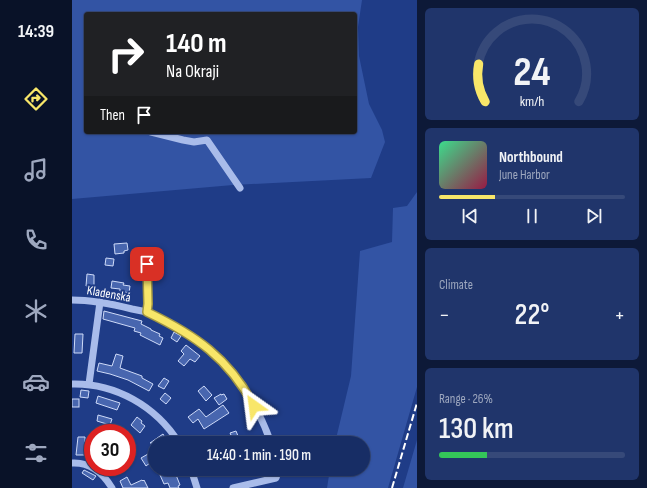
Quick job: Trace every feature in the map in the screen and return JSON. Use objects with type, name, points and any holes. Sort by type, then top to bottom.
[{"type":"street","points":[[159,134],[194,142],[207,140],[240,188]]},
{"type":"street","points":[[147,264],[147,312]]},
{"type":"street","name":"Kladenská","points":[[72,300],[100,302],[147,312],[194,338],[226,365],[249,395],[268,436]]},
{"type":"street","points":[[88,384],[100,302]]},
{"type":"street","points":[[72,384],[88,384],[112,390],[135,400],[162,422],[174,436]]},
{"type":"street","points":[[72,463],[84,464],[97,470],[104,475],[112,488]]},
{"type":"street","points":[[193,476],[197,488]]},
{"type":"street","points":[[233,488],[276,478],[277,476]]},
{"type":"shaded area","points":[[72,0],[362,0],[358,27],[359,56],[369,104],[382,130],[385,142],[371,178],[233,185],[72,199]]},
{"type":"shaded area","points":[[417,192],[417,387],[388,488],[327,488],[329,476],[370,476],[370,436],[337,436],[351,376],[360,251],[392,242],[393,208],[407,206]]},
{"type":"shaded area","points":[[417,440],[417,488],[403,488]]},
{"type":"building","points":[[127,243],[128,250],[124,251],[124,253],[115,254],[114,244]]},
{"type":"building","points":[[106,258],[114,259],[113,266],[105,265]]},
{"type":"building","points":[[87,274],[94,275],[94,286],[86,286]]},
{"type":"building","points":[[112,281],[124,283],[123,285],[130,286],[129,293],[120,291],[120,289],[111,288]]},
{"type":"building","points":[[104,311],[142,321],[141,324],[160,334],[159,336],[163,338],[160,345],[140,335],[141,333],[134,331],[135,328],[103,319]]},
{"type":"building","points":[[174,332],[181,336],[177,342],[171,338]]},
{"type":"building","points":[[75,334],[83,334],[82,353],[74,353]]},
{"type":"building","points":[[186,345],[200,356],[195,362],[190,359],[184,366],[178,361],[184,354],[181,351]]},
{"type":"building","points":[[116,354],[123,356],[120,368],[142,376],[142,378],[153,384],[149,391],[128,380],[97,371],[99,363],[112,366]]},
{"type":"building","points":[[164,378],[169,381],[164,389],[158,386]]},
{"type":"building","points":[[204,386],[212,395],[206,401],[198,391]]},
{"type":"building","points":[[81,390],[89,391],[88,398],[80,397]]},
{"type":"building","points":[[165,393],[171,398],[166,404],[160,399]]},
{"type":"building","points":[[224,394],[227,399],[219,405],[214,398]]},
{"type":"building","points":[[98,396],[120,403],[117,410],[96,403]]},
{"type":"building","points":[[72,399],[79,399],[79,407],[72,407]]},
{"type":"building","points":[[223,405],[229,413],[204,429],[198,419],[193,423],[188,417],[199,409],[206,417]]},
{"type":"building","points":[[98,415],[112,419],[110,424],[97,421]]},
{"type":"building","points":[[137,417],[145,426],[140,433],[136,429],[136,424],[132,424]]},
{"type":"building","points":[[236,431],[238,436],[229,436],[231,435],[230,433]]},
{"type":"building","points":[[78,437],[84,437],[84,455],[76,455]]},
{"type":"building","points":[[148,454],[148,464],[146,466],[141,458]]},
{"type":"building","points":[[87,476],[96,476],[93,480]]},
{"type":"building","points":[[160,476],[176,476],[180,485],[178,486],[179,488],[170,488],[168,483],[164,484]]},
{"type":"building","points":[[127,477],[131,485],[144,480],[148,488],[123,488],[120,481]]},
{"type":"railway","points":[[392,488],[417,403]]},
{"type":"route","points":[[147,264],[147,312],[194,338],[211,351],[234,375],[249,395],[254,406]]}]
